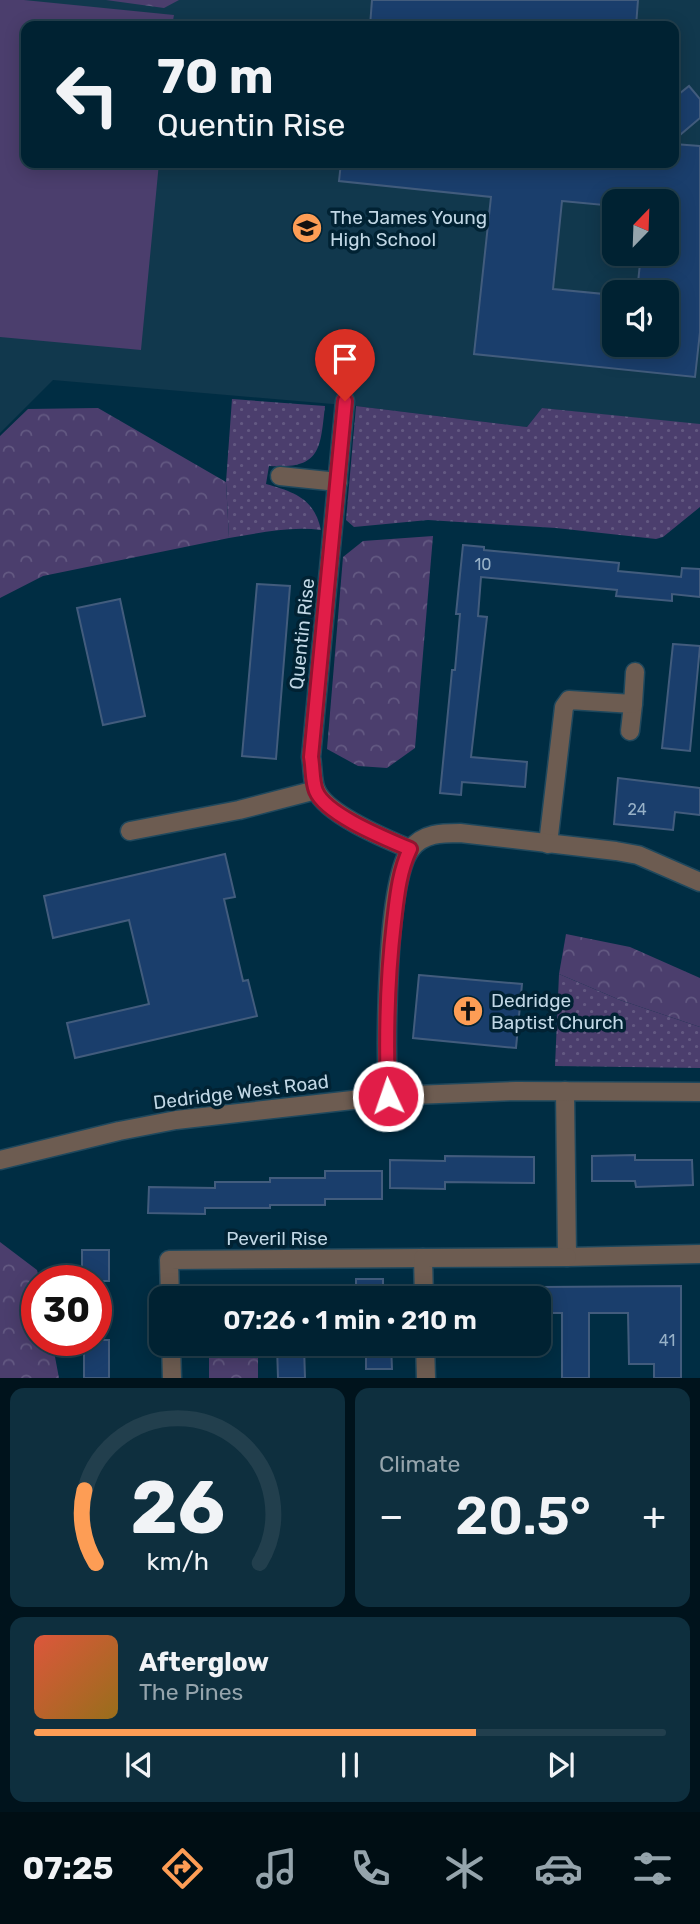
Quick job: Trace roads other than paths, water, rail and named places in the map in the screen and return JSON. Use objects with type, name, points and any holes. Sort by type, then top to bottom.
[{"type":"street","name":"Quentin Rise","points":[[316,790],[311,757],[345,401]]},
{"type":"street","points":[[280,476],[338,482]]},
{"type":"street","points":[[630,731],[635,672]]},
{"type":"street","points":[[548,844],[564,707],[569,700],[633,704]]},
{"type":"street","points":[[130,831],[239,810],[316,790],[326,804],[361,826],[410,849]]},
{"type":"street","points":[[388,1096],[386,1041],[391,951],[399,882],[403,863],[410,849],[424,838],[440,833],[460,833],[638,855],[700,882]]},
{"type":"street","points":[[565,1091],[567,1257]]},
{"type":"street","name":"Dedridge West Road","points":[[0,1160],[119,1130],[176,1120],[388,1096],[565,1091],[700,1092]]},
{"type":"street","name":"Peveril Rise","points":[[170,1286],[169,1260],[700,1254]]},
{"type":"street","points":[[423,1258],[424,1286]]},
{"type":"street","points":[[171,1356],[172,1378]]},
{"type":"street","points":[[425,1356],[426,1378]]},
{"type":"place","name":"The James Young High School","points":[[307,228]]},
{"type":"place","name":"Dedridge Baptist Church","points":[[468,1011]]}]
